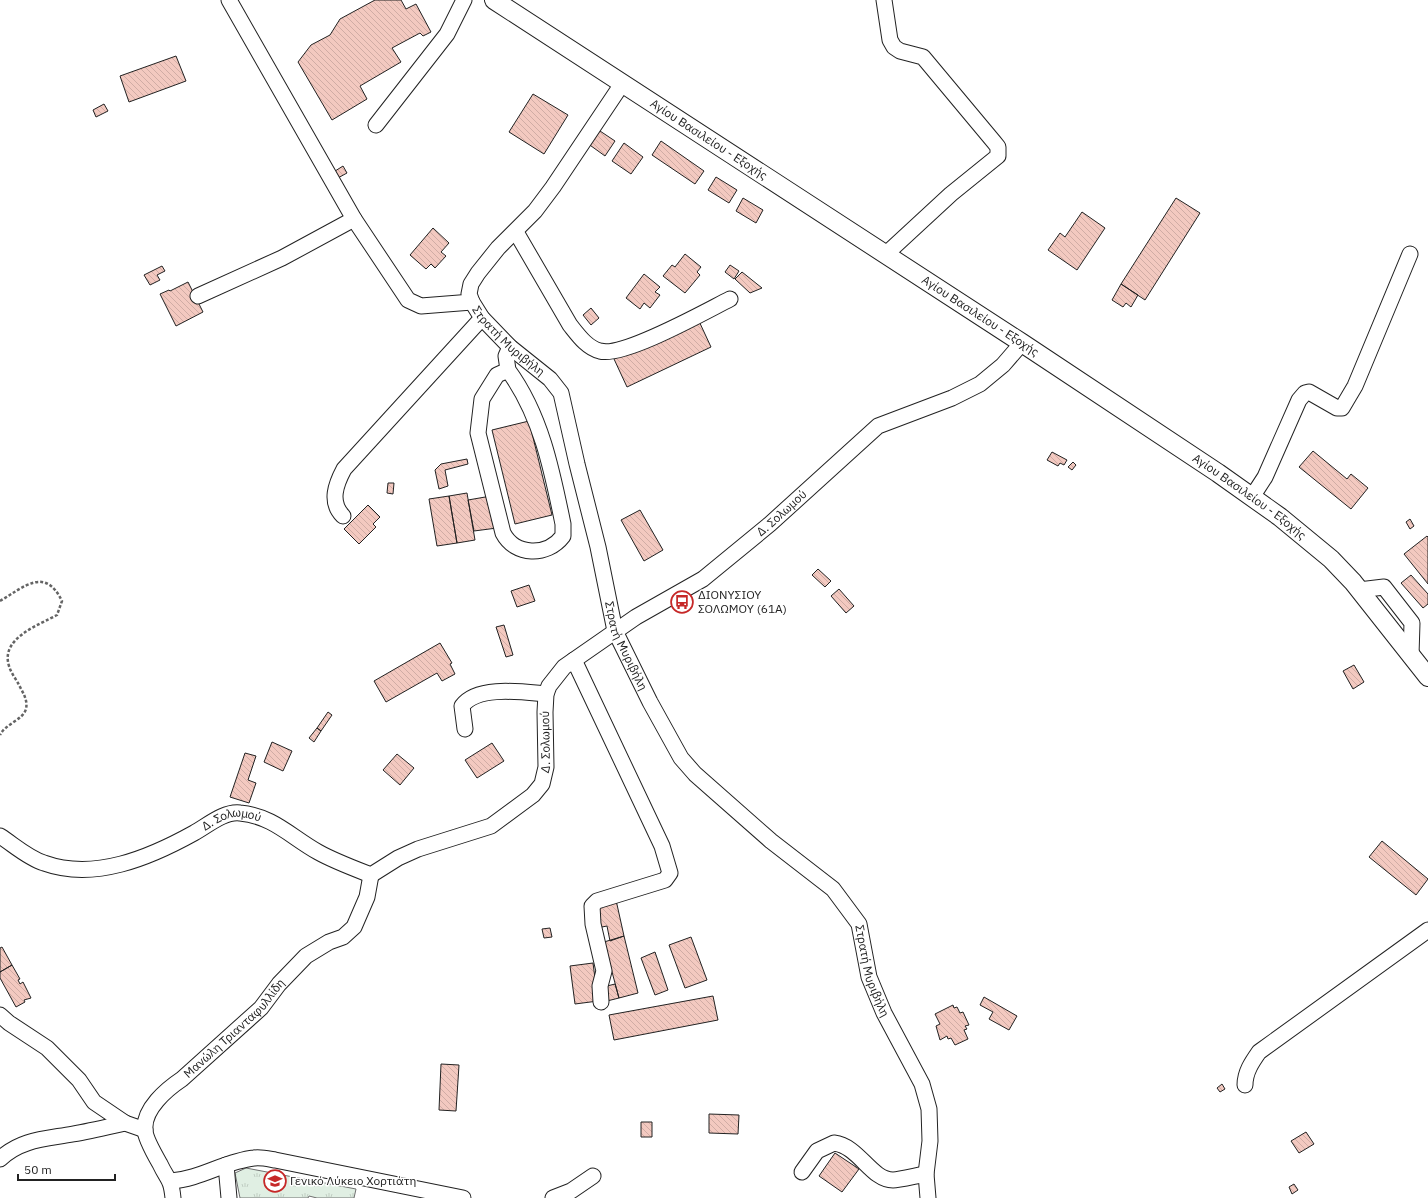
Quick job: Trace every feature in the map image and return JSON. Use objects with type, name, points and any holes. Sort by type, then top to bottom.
[{"type":"main road","name":"Αγίου Βασιλείου - Εξοχής","points":[[494,0],[1022,343],[1252,497],[1303,534],[1331,559],[1359,590],[1428,677]]},
{"type":"street","points":[[228,0],[354,219],[408,300],[421,306],[472,302]]},
{"type":"street","points":[[376,125],[447,34],[464,0]]},
{"type":"street","points":[[884,0],[890,40],[894,47],[900,51],[923,57],[994,142],[999,152],[998,156],[950,194],[885,255]]},
{"type":"street","name":"Στρατή Μυριβήλη","points":[[622,84],[553,188],[516,232],[498,248],[478,273],[471,284],[470,294],[472,302],[482,318],[510,347],[550,379],[561,393],[598,547],[615,631],[650,702],[681,758],[695,774],[772,841],[833,889],[859,924],[869,978],[887,1019],[912,1062],[922,1084],[927,1103],[930,1141],[926,1174],[928,1198]]},
{"type":"street","points":[[198,296],[282,258],[354,219]]},
{"type":"street","points":[[516,232],[570,325],[581,339],[592,348],[600,351],[608,352],[638,343],[730,299]]},
{"type":"street","points":[[1252,497],[1265,477],[1299,400],[1305,393],[1309,392],[1337,408],[1342,408],[1345,404],[1355,386],[1410,254]]},
{"type":"street","points":[[343,516],[336,506],[334,495],[344,469],[482,318]]},
{"type":"street","name":"Δ. Σολωμού","points":[[0,836],[42,863],[66,869],[96,870],[135,860],[193,834],[222,817],[239,813],[264,817],[319,852],[371,875],[398,858],[418,849],[491,826],[533,795],[542,784],[546,767],[546,694],[554,679],[564,667],[615,631],[656,605],[703,579],[770,524],[878,426],[952,398],[980,384],[1002,365],[1022,343]]},
{"type":"street","points":[[508,370],[497,375],[484,394],[478,433],[503,533],[508,542],[526,551],[544,551],[563,536],[563,524],[539,426],[521,388],[508,370],[506,356],[510,347]]},
{"type":"street","points":[[574,660],[662,846],[670,873],[665,880],[597,901],[592,906],[593,924],[604,971],[600,986],[601,1002]]},
{"type":"street","points":[[465,729],[462,706],[466,700],[473,696],[480,693],[521,691],[546,694]]},
{"type":"street","name":"Μανώλη Τριανταφυλλίδη","points":[[145,1130],[149,1113],[155,1102],[168,1088],[182,1079],[261,1008],[279,984],[306,956],[329,942],[343,937],[354,927],[367,896],[371,875]]},
{"type":"street","points":[[1245,1085],[1245,1078],[1251,1063],[1260,1052],[1428,930]]},
{"type":"street","points":[[0,1015],[9,1023],[47,1048],[79,1080],[94,1102],[125,1123],[145,1130],[160,1165],[171,1181],[173,1198]]},
{"type":"street","points":[[0,1159],[18,1145],[29,1141],[97,1130],[125,1123]]},
{"type":"street","points":[[802,1172],[817,1151],[834,1143],[848,1147],[886,1179],[895,1180],[926,1174]]},
{"type":"street","points":[[171,1181],[188,1180],[226,1165],[255,1158],[275,1160],[463,1198]]},
{"type":"street","points":[[226,1165],[228,1198]]},
{"type":"street","points":[[553,1198],[571,1191],[593,1176]]},
{"type":"path","points":[[0,601],[31,584],[41,581],[53,586],[62,601],[56,615],[23,632],[10,647],[8,657],[9,666],[24,694],[26,708],[25,712],[2,730],[0,734]]},
{"type":"green space","name":"Γενικό Λύκειο Χορτιάτη","points":[[246,1168],[356,1189],[354,1198],[317,1198],[309,1196],[308,1198],[240,1198],[235,1173]]},
{"type":"building","points":[[375,0],[401,0],[406,9],[416,4],[431,32],[423,36],[420,33],[392,48],[401,62],[360,86],[367,99],[332,120],[298,62],[311,45],[330,35],[340,19]]},
{"type":"building","points":[[176,56],[186,81],[129,102],[120,76]]},
{"type":"building","points":[[533,94],[568,115],[544,154],[509,132]]},
{"type":"building","points":[[104,104],[108,111],[96,117],[93,110]]},
{"type":"building","points":[[597,129],[615,141],[605,156],[587,143]]},
{"type":"building","points":[[661,141],[704,171],[695,184],[652,155]]},
{"type":"building","points":[[624,143],[643,157],[631,174],[612,161]]},
{"type":"building","points":[[343,166],[347,173],[336,179],[332,173]]},
{"type":"building","points":[[716,177],[737,190],[729,203],[708,190]]},
{"type":"building","points":[[743,198],[763,210],[756,223],[736,211]]},
{"type":"building","points":[[1176,198],[1200,213],[1145,300],[1121,284]]},
{"type":"building","points":[[1082,212],[1105,228],[1077,270],[1048,250],[1060,233],[1065,237]]},
{"type":"building","points":[[433,228],[449,243],[441,252],[446,256],[435,268],[431,264],[426,269],[410,255]]},
{"type":"building","points":[[685,254],[701,267],[697,272],[700,275],[685,293],[663,276],[672,265],[675,267]]},
{"type":"building","points":[[730,265],[739,271],[734,279],[725,272]]},
{"type":"building","points":[[162,266],[165,271],[157,275],[160,280],[150,285],[144,275]]},
{"type":"building","points":[[742,272],[762,288],[750,293],[735,279]]},
{"type":"building","points":[[644,274],[660,287],[655,292],[660,295],[650,308],[644,303],[640,309],[626,298]]},
{"type":"building","points":[[188,282],[203,312],[176,326],[160,294]]},
{"type":"building","points":[[1121,284],[1138,295],[1131,307],[1126,303],[1123,307],[1112,300]]},
{"type":"building","points":[[591,308],[599,318],[591,325],[583,315]]},
{"type":"building","points":[[698,319],[711,347],[627,387],[614,359]]},
{"type":"building","points":[[529,421],[552,515],[515,524],[492,430]]},
{"type":"building","points":[[1313,451],[1347,479],[1351,474],[1368,488],[1351,509],[1299,467]]},
{"type":"building","points":[[1052,452],[1067,460],[1064,465],[1060,463],[1058,466],[1047,460]]},
{"type":"building","points":[[467,459],[468,464],[445,470],[448,486],[439,489],[435,470],[441,464]]},
{"type":"building","points":[[1073,462],[1076,465],[1072,470],[1068,467]]},
{"type":"building","points":[[388,483],[394,483],[393,494],[387,493]]},
{"type":"building","points":[[467,493],[475,540],[457,543],[449,496]]},
{"type":"building","points":[[449,496],[457,543],[437,546],[429,499]]},
{"type":"building","points":[[491,496],[497,528],[474,531],[468,500]]},
{"type":"building","points":[[368,505],[380,517],[373,524],[376,527],[359,544],[344,529]]},
{"type":"building","points":[[640,510],[663,550],[644,561],[621,520]]},
{"type":"building","points":[[1410,519],[1414,526],[1410,529],[1406,522]]},
{"type":"building","points":[[1427,536],[1428,537],[1428,584],[1404,554]]},
{"type":"building","points":[[818,569],[831,581],[825,587],[812,575]]},
{"type":"building","points":[[1411,575],[1428,594],[1428,604],[1423,608],[1401,583]]},
{"type":"building","points":[[529,585],[535,601],[517,607],[511,591]]},
{"type":"building","points":[[839,589],[854,606],[846,613],[831,596]]},
{"type":"building","points":[[504,625],[513,655],[506,657],[496,627]]},
{"type":"building","points":[[440,643],[452,663],[450,664],[455,674],[442,681],[437,673],[386,702],[374,681]]},
{"type":"building","points":[[1354,665],[1364,682],[1353,689],[1343,671]]},
{"type":"building","points":[[328,712],[332,715],[321,731],[317,728]]},
{"type":"building","points":[[317,728],[321,731],[314,742],[309,738]]},
{"type":"building","points":[[272,742],[292,751],[283,771],[264,762]]},
{"type":"building","points":[[492,743],[504,761],[477,778],[465,760]]},
{"type":"building","points":[[245,753],[256,756],[248,780],[256,783],[249,803],[230,797]]},
{"type":"building","points":[[397,754],[414,768],[400,785],[383,770]]},
{"type":"building","points":[[1382,841],[1428,879],[1416,895],[1369,857]]},
{"type":"building","points":[[616,900],[624,936],[610,941],[607,926],[597,928],[596,905]]},
{"type":"building","points":[[550,928],[552,937],[544,938],[542,929]]},
{"type":"building","points":[[624,936],[638,993],[619,998],[604,942]]},
{"type":"building","points":[[691,937],[707,980],[685,988],[669,945]]},
{"type":"building","points":[[2,947],[12,965],[0,972],[0,948]]},
{"type":"building","points":[[655,952],[668,990],[655,995],[641,958]]},
{"type":"building","points":[[593,963],[598,1001],[575,1004],[570,966]]},
{"type":"building","points":[[12,965],[20,979],[18,980],[20,984],[23,982],[31,998],[24,1000],[25,1002],[16,1007],[0,978],[0,972]]},
{"type":"building","points":[[615,984],[619,998],[607,1001],[603,987]]},
{"type":"building","points":[[713,996],[718,1020],[614,1040],[609,1015]]},
{"type":"building","points":[[984,997],[1017,1016],[1009,1030],[989,1019],[993,1012],[980,1005]]},
{"type":"building","points":[[953,1005],[954,1008],[957,1007],[960,1013],[963,1012],[969,1025],[965,1026],[967,1029],[964,1030],[968,1039],[955,1045],[951,1038],[948,1039],[947,1036],[940,1040],[936,1026],[940,1024],[935,1014]]},
{"type":"building","points":[[441,1064],[459,1065],[456,1111],[439,1110]]},
{"type":"building","points":[[1222,1084],[1225,1089],[1220,1092],[1217,1088]]},
{"type":"building","points":[[709,1114],[739,1115],[738,1134],[709,1133]]},
{"type":"building","points":[[641,1122],[652,1122],[652,1137],[641,1137]]},
{"type":"building","points":[[1306,1132],[1314,1144],[1299,1153],[1291,1141]]},
{"type":"building","points":[[835,1153],[859,1169],[842,1192],[819,1176]]},
{"type":"building","points":[[1294,1184],[1298,1190],[1292,1194],[1289,1187]]},
{"type":"place","name":"ΔΙΟΝΥΣΙΟΥ ΣΟΛΩΜΟΥ (61Α)","points":[[682,602]]},
{"type":"place","name":"Γενικό Λύκειο Χορτιάτη","points":[[275,1181]]}]
